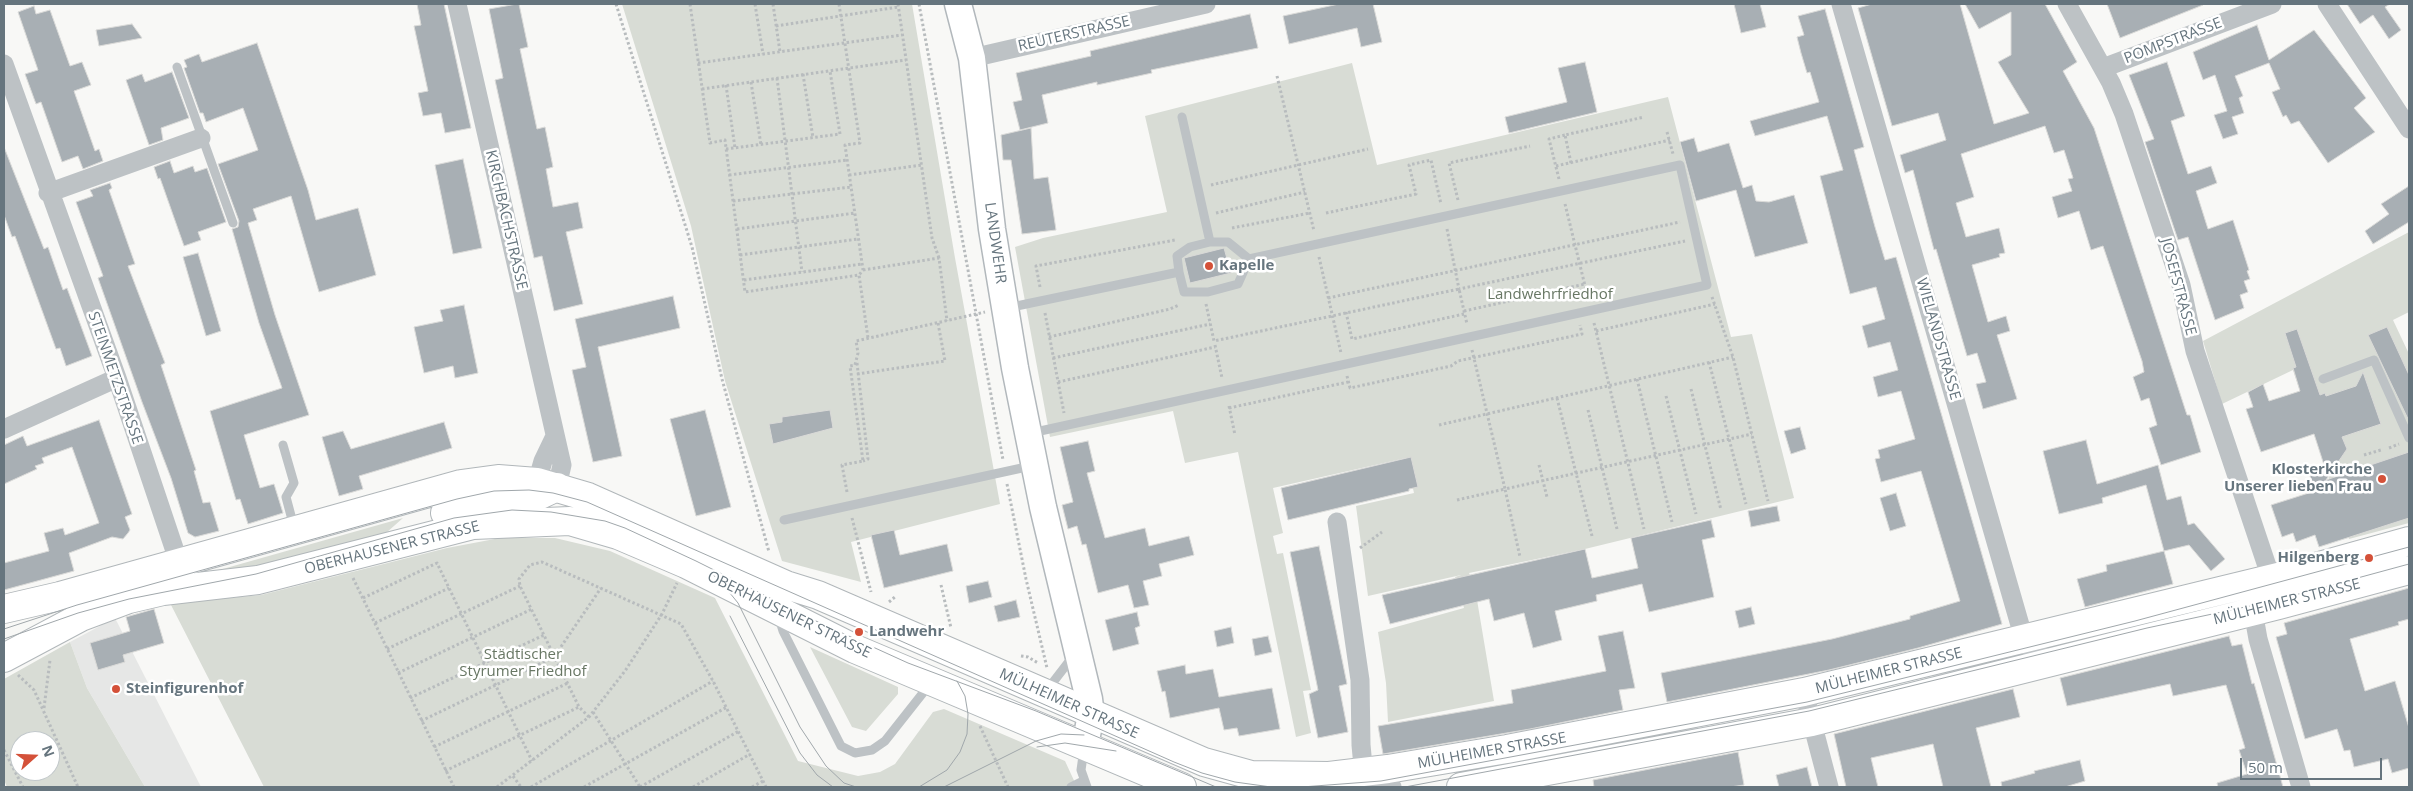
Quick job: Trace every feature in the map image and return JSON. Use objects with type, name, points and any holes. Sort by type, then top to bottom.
[{"type":"main road","name":"OBERHAUSENER STRASSE","points":[[4,609],[179,563],[461,484],[498,479],[547,487],[588,497],[781,598],[855,649],[1051,731]]},
{"type":"main road","points":[[382,549],[402,524],[464,509],[527,502],[547,487],[570,520]]},
{"type":"main road","name":"OBERHAUSENER STRASSE","points":[[5,657],[82,617],[129,599],[163,591],[258,580],[473,525],[570,520],[618,535],[686,564],[781,598]]},
{"type":"main road","name":"MÜLHEIMER STRASSE","points":[[781,598],[818,595],[1046,681],[1091,716],[1204,762],[1251,774],[1364,780],[1507,749],[1804,692],[2271,578],[2409,541]]},
{"type":"main road","name":"MÜLHEIMER STRASSE","points":[[1461,787],[1812,722],[2409,570]]},
{"type":"main road","name":"MÜLHEIMER STRASSE","points":[[1051,731],[1182,787]]},
{"type":"street","name":"KIRCHBACHSTRASSE","points":[[457,4],[562,465],[547,487]]},
{"type":"street","name":"LANDWEHR","points":[[958,4],[972,58],[992,229],[1028,434],[1091,716],[1085,745]]},
{"type":"street","name":"REUTERSTRASSE","points":[[972,58],[1206,4]]},
{"type":"street","name":"WIELANDSTRASSE","points":[[1841,4],[2024,639]]},
{"type":"street","name":"JOSEFSTRASSE","points":[[2067,4],[2102,68],[2124,114],[2182,292],[2196,351],[2271,578]]},
{"type":"street","name":"POMPSTRASSE","points":[[2102,68],[2272,4]]},
{"type":"street","points":[[2327,4],[2409,129]]},
{"type":"street","name":"STEINMETZSTRASSE","points":[[4,64],[48,193],[116,378],[179,563]]},
{"type":"street","points":[[48,193],[201,138]]},
{"type":"street","points":[[4,429],[116,378]]},
{"type":"street","points":[[1337,522],[1360,680],[1364,780]]},
{"type":"street","points":[[2271,578],[2263,586],[2253,611],[2258,639],[2301,787]]},
{"type":"street","points":[[2024,639],[2030,648],[2051,662]]},
{"type":"street","points":[[1804,692],[1829,787]]},
{"type":"street","name":"MÜLHEIMER STRASSE","points":[[1364,780],[1392,787]]},
{"type":"lane","points":[[177,67],[233,223]]},
{"type":"lane","points":[[1182,117],[1209,238]]},
{"type":"lane","points":[[1028,434],[1708,285],[1680,165],[1249,259]]},
{"type":"lane","points":[[1209,238],[1228,242],[1249,259],[1238,284],[1208,292],[1184,292],[1177,256],[1190,246],[1209,238]]},
{"type":"lane","points":[[1005,308],[1180,272]]},
{"type":"lane","points":[[2323,379],[2374,360],[2409,438]]},
{"type":"lane","points":[[283,445],[294,482],[286,497],[294,530]]},
{"type":"lane","points":[[784,520],[1034,465]]},
{"type":"lane","points":[[781,598],[783,631],[841,746],[855,753],[872,750],[885,741],[931,682]]},
{"type":"lane","points":[[1046,681],[1077,651]]},
{"type":"lane","points":[[1071,787],[1085,784],[1080,761],[1085,745]]},
{"type":"path","points":[[616,4],[692,247],[722,379],[771,560]]},
{"type":"path","points":[[690,4],[710,142],[725,140],[745,292],[859,275],[863,270],[939,258]]},
{"type":"path","points":[[755,4],[763,54]]},
{"type":"path","points":[[773,4],[780,52]]},
{"type":"path","points":[[839,4],[860,143],[845,145],[863,270]]},
{"type":"path","points":[[919,4],[975,314],[1046,681]]},
{"type":"path","points":[[776,26],[898,6],[932,238],[939,258],[947,321]]},
{"type":"path","points":[[698,63],[902,35]]},
{"type":"path","points":[[702,89],[906,60]]},
{"type":"path","points":[[726,149],[840,134],[830,70]]},
{"type":"path","points":[[803,74],[813,138]]},
{"type":"path","points":[[777,78],[802,272]]},
{"type":"path","points":[[752,82],[761,145]]},
{"type":"path","points":[[726,85],[735,148]]},
{"type":"path","points":[[1644,117],[1549,139],[1644,529]]},
{"type":"path","points":[[1667,132],[1675,160],[1680,165]]},
{"type":"path","points":[[1565,135],[1571,163]]},
{"type":"path","points":[[1556,166],[1670,140]]},
{"type":"path","points":[[1461,212],[1449,163],[1530,146]]},
{"type":"path","points":[[1198,188],[1368,149]]},
{"type":"path","points":[[729,175],[847,160]]},
{"type":"path","points":[[849,176],[922,165]]},
{"type":"path","points":[[733,201],[851,187]]},
{"type":"path","points":[[1204,216],[1304,192]]},
{"type":"path","points":[[737,229],[854,212]]},
{"type":"path","points":[[1209,238],[1310,213]]},
{"type":"path","points":[[1328,298],[1692,219]]},
{"type":"path","points":[[1067,426],[1036,266],[1183,238],[1177,256]]},
{"type":"path","points":[[740,255],[858,239]]},
{"type":"path","points":[[1184,292],[1205,302],[1214,341],[1697,239]]},
{"type":"path","points":[[744,280],[862,264]]},
{"type":"path","points":[[859,275],[868,338]]},
{"type":"path","points":[[1346,312],[1352,339],[1585,284]]},
{"type":"path","points":[[1708,285],[1734,357],[1768,500]]},
{"type":"path","points":[[1459,288],[1520,556]]},
{"type":"path","points":[[1049,337],[1170,309],[1197,297]]},
{"type":"path","points":[[1596,331],[1715,304]]},
{"type":"path","points":[[872,596],[849,506],[842,465],[868,459],[856,374],[858,353],[856,341],[1005,308]]},
{"type":"path","points":[[1350,388],[1451,366],[1458,361],[1474,357],[1582,334],[1577,314]]},
{"type":"path","points":[[856,374],[945,361],[938,323]]},
{"type":"path","points":[[1054,358],[1210,324]]},
{"type":"path","points":[[1058,382],[1215,347]]},
{"type":"path","points":[[858,353],[855,365],[850,366],[863,461]]},
{"type":"path","points":[[1439,425],[1734,357]]},
{"type":"path","points":[[1708,362],[1746,504]]},
{"type":"path","points":[[1638,379],[1672,522]]},
{"type":"path","points":[[1229,408],[1348,382]]},
{"type":"path","points":[[1691,389],[1721,510]]},
{"type":"path","points":[[1666,396],[1696,514]]},
{"type":"path","points":[[1557,398],[1592,536]]},
{"type":"path","points":[[1588,410],[1617,529]]},
{"type":"path","points":[[1457,500],[1752,434]]},
{"type":"path","points":[[2364,456],[2381,450]]},
{"type":"path","points":[[1539,465],[1547,497]]},
{"type":"path","points":[[1342,560],[1382,532]]},
{"type":"path","points":[[344,559],[454,787]]},
{"type":"path","points":[[588,717],[579,707],[520,586],[519,579],[530,565],[542,562],[682,624],[766,787]]},
{"type":"path","points":[[363,598],[437,563],[532,761]]},
{"type":"path","points":[[497,787],[593,712],[625,671],[662,614],[686,564]]},
{"type":"path","points":[[941,585],[952,633]]},
{"type":"path","points":[[387,650],[520,586]]},
{"type":"path","points":[[375,624],[449,588]]},
{"type":"path","points":[[421,721],[554,657],[601,588]]},
{"type":"path","points":[[398,673],[532,609]]},
{"type":"path","points":[[44,709],[53,631]]},
{"type":"path","points":[[410,698],[544,634]]},
{"type":"path","points":[[5,657],[18,676],[34,690],[78,787]]},
{"type":"path","points":[[530,787],[713,681]]},
{"type":"path","points":[[434,747],[568,683]]},
{"type":"path","points":[[965,696],[1008,787]]},
{"type":"path","points":[[445,771],[579,707]]},
{"type":"path","points":[[584,787],[726,707]]},
{"type":"path","points":[[593,712],[640,787],[738,731]]},
{"type":"path","points":[[4,750],[23,787]]},
{"type":"path","points":[[693,787],[750,754]]},
{"type":"path","points":[[512,776],[521,787]]},
{"type":"path","points":[[752,787],[763,781]]},
{"type":"shaded area","points":[[115,618],[201,787],[145,787],[87,688],[70,642]]},
{"type":"green space","points":[[622,4],[912,4],[955,258],[1000,504],[851,542],[861,582],[782,561],[725,381],[691,226]]},
{"type":"green space","name":"Landwehrfriedhof","points":[[1352,63],[1377,165],[1668,97],[1731,337],[1752,334],[1794,498],[1585,549],[1469,573],[1475,588],[1494,701],[1388,722],[1386,683],[1378,632],[1464,608],[1455,577],[1461,575],[1368,596],[1356,506],[1414,493],[1406,458],[1273,488],[1283,533],[1273,536],[1277,554],[1283,553],[1311,690],[1303,691],[1311,733],[1296,737],[1238,452],[1185,463],[1173,411],[1050,437],[1015,247],[1043,238],[1167,212],[1145,116]]},
{"type":"green space","name":"Klosterkirche Unserer lieben Frau","points":[[2409,232],[2409,312],[2393,320],[2409,354],[2409,523],[2349,539],[2293,370],[2222,404],[2203,341]]},
{"type":"green space","points":[[403,518],[386,533],[259,569],[198,576]]},
{"type":"green space","name":"Städtischer Styrumer Friedhof","points":[[500,538],[555,538],[610,551],[715,598],[798,761],[858,776],[880,772],[895,764],[933,712],[944,709],[1065,761],[1077,787],[264,787],[170,603],[261,595],[447,548]]},
{"type":"green space","points":[[70,642],[87,688],[145,787],[7,787],[4,780],[4,679]]},
{"type":"green space","points":[[810,647],[898,687],[898,694],[866,731],[852,727]]},
{"type":"building","points":[[417,4],[444,4],[471,128],[445,133],[441,113],[423,116],[418,93],[428,91],[414,26],[421,25]]},
{"type":"building","points":[[519,4],[528,47],[520,49],[537,129],[545,127],[553,167],[546,169],[553,207],[578,202],[583,228],[566,232],[583,304],[554,311],[542,256],[534,258],[495,80],[503,78],[489,9]]},
{"type":"building","points":[[1339,4],[1373,4],[1382,42],[1361,47],[1357,28],[1289,44],[1283,16]]},
{"type":"building","points":[[1734,4],[1760,4],[1766,27],[1741,33]]},
{"type":"building","points":[[1872,4],[1960,4],[1994,124],[2029,113],[1998,62],[2011,55],[2011,12],[1979,29],[1965,4],[2045,4],[2077,62],[2063,71],[2094,128],[2187,415],[2190,415],[2201,452],[2161,465],[2149,428],[2157,425],[2149,398],[2141,401],[2133,377],[2144,372],[2142,361],[2103,246],[2091,250],[2079,211],[2058,218],[2052,197],[2072,191],[2068,179],[2073,178],[2064,150],[2054,153],[2045,126],[1961,154],[1974,197],[1956,203],[1966,237],[1999,228],[2005,253],[1999,254],[2000,257],[1972,265],[1988,322],[2006,316],[2010,331],[1997,335],[2017,399],[1983,409],[1976,384],[1986,382],[1977,353],[1967,356],[1936,249],[1934,250],[1913,170],[1905,173],[1900,155],[1946,140],[1938,113],[1892,126],[1858,8]]},
{"type":"building","points":[[2107,4],[2203,4],[2203,5],[2120,38]]},
{"type":"building","points":[[2347,4],[2390,4],[2385,7],[2401,30],[2389,39],[2373,15],[2360,24]]},
{"type":"building","points":[[34,6],[36,14],[50,10],[70,66],[82,62],[91,85],[74,91],[95,151],[99,149],[103,161],[83,169],[78,156],[62,162],[41,102],[36,104],[25,74],[38,70],[18,12]]},
{"type":"building","points":[[1825,9],[1864,147],[1854,150],[1875,227],[1885,260],[1896,257],[2002,624],[1918,648],[1829,670],[1667,702],[1661,673],[1832,639],[1910,619],[1910,616],[1960,601],[1921,471],[1881,482],[1875,459],[1880,458],[1878,450],[1915,439],[1901,391],[1878,397],[1873,377],[1898,370],[1890,342],[1868,348],[1862,326],[1885,319],[1876,287],[1850,294],[1820,176],[1843,170],[1827,116],[1755,136],[1750,121],[1819,102],[1810,72],[1807,73],[1797,37],[1804,35],[1798,16]]},
{"type":"building","points":[[1250,14],[1258,48],[1151,70],[1152,73],[1097,85],[1097,82],[1042,95],[1048,123],[1020,130],[1013,102],[1022,100],[1016,73],[1091,56],[1090,51]]},
{"type":"building","points":[[132,24],[142,38],[99,46],[96,30]]},
{"type":"building","points":[[2257,25],[2269,60],[2314,30],[2366,98],[2354,108],[2375,132],[2328,163],[2299,121],[2291,124],[2286,115],[2283,117],[2272,92],[2280,89],[2269,63],[2235,76],[2243,96],[2239,98],[2244,113],[2232,117],[2238,134],[2223,139],[2214,115],[2227,111],[2215,75],[2203,80],[2193,52]]},
{"type":"building","points":[[257,43],[308,190],[316,220],[358,208],[376,275],[319,292],[291,196],[253,209],[257,220],[248,223],[275,315],[309,415],[244,435],[260,488],[274,484],[283,513],[248,524],[240,499],[236,500],[210,411],[282,388],[259,323],[232,229],[238,227],[239,221],[218,164],[258,150],[243,108],[206,122],[203,113],[200,113],[184,68],[187,67],[184,60],[199,54],[202,62]]},
{"type":"building","points":[[1585,62],[1597,112],[1509,133],[1505,117],[1567,102],[1558,68]]},
{"type":"building","points":[[2167,62],[2185,116],[2171,121],[2188,174],[2211,166],[2217,183],[2196,191],[2208,229],[2233,220],[2249,270],[2247,271],[2250,279],[2244,281],[2248,292],[2240,295],[2244,308],[2215,320],[2188,237],[2178,240],[2145,142],[2154,139],[2129,75]]},
{"type":"building","points":[[172,72],[189,118],[161,128],[163,140],[149,145],[126,80],[142,74],[145,82]]},
{"type":"building","points":[[1031,128],[1034,179],[1048,177],[1056,230],[1022,234],[1011,160],[1003,160],[1001,135]]},
{"type":"building","points":[[1694,138],[1698,152],[1729,143],[1743,188],[1752,185],[1756,201],[1769,202],[1794,195],[1808,243],[1755,257],[1736,190],[1696,201],[1680,142]]},
{"type":"building","points":[[4,147],[44,249],[48,247],[63,290],[67,288],[92,356],[66,366],[60,348],[56,349],[15,236],[12,237],[4,215]]},
{"type":"building","points":[[463,159],[482,248],[453,254],[435,165]]},
{"type":"building","points":[[170,161],[174,173],[193,166],[195,172],[207,168],[226,222],[198,232],[201,240],[184,246],[160,178],[158,179],[154,167]]},
{"type":"building","points":[[110,183],[112,188],[109,190],[135,264],[128,266],[165,363],[161,365],[196,470],[194,471],[203,503],[210,502],[219,531],[195,537],[188,533],[171,478],[98,278],[103,276],[76,202],[93,196],[90,190]]},
{"type":"building","points":[[2409,186],[2409,222],[2373,244],[2365,231],[2389,214],[2381,204]]},
{"type":"building","name":"Kapelle","points":[[1224,248],[1231,273],[1190,283],[1184,258]]},
{"type":"building","points":[[198,253],[221,331],[206,336],[183,257]]},
{"type":"building","points":[[673,296],[680,328],[598,347],[622,456],[593,462],[572,370],[586,367],[575,319]]},
{"type":"building","points":[[464,305],[478,373],[455,378],[453,366],[424,373],[414,327],[443,321],[440,310]]},
{"type":"building","points":[[2387,327],[2409,375],[2409,421],[2368,335]]},
{"type":"building","points":[[2297,329],[2320,395],[2325,393],[2326,396],[2356,386],[2363,372],[2381,424],[2342,437],[2347,449],[2326,480],[2409,452],[2409,518],[2319,547],[2315,535],[2296,542],[2293,533],[2282,537],[2271,505],[2315,491],[2309,473],[2325,468],[2314,434],[2261,452],[2246,409],[2253,407],[2248,392],[2263,384],[2269,401],[2300,391],[2293,368],[2296,367],[2285,333]]},
{"type":"building","points":[[705,410],[731,507],[696,516],[670,419]]},
{"type":"building","points":[[830,410],[833,428],[773,444],[769,424],[782,422],[782,417]]},
{"type":"building","points":[[99,420],[132,514],[125,517],[130,530],[123,539],[112,537],[69,553],[74,571],[4,590],[4,563],[49,551],[44,533],[63,528],[65,535],[99,523],[72,447],[42,458],[44,463],[35,466],[37,469],[4,484],[4,445],[23,436],[27,446]]},
{"type":"building","points":[[444,422],[452,448],[359,476],[363,489],[339,496],[322,437],[343,431],[351,449]]},
{"type":"building","points":[[1800,427],[1806,449],[1791,454],[1784,431]]},
{"type":"building","points":[[2086,440],[2097,484],[2158,465],[2167,500],[2181,496],[2188,525],[2194,523],[2225,559],[2211,571],[2189,545],[2164,551],[2146,485],[2102,498],[2103,503],[2059,514],[2043,451]]},
{"type":"building","points":[[1088,441],[1095,471],[1087,473],[1105,538],[1145,528],[1149,546],[1189,536],[1194,555],[1159,564],[1162,576],[1143,581],[1149,605],[1134,608],[1128,585],[1098,593],[1086,544],[1082,545],[1077,526],[1068,529],[1062,505],[1073,502],[1060,447]]},
{"type":"building","points":[[1411,457],[1418,487],[1409,489],[1409,491],[1288,520],[1281,488]]},
{"type":"building","points":[[1896,493],[1906,526],[1890,531],[1880,498]]},
{"type":"building","points":[[1777,506],[1780,521],[1751,527],[1748,511]]},
{"type":"building","points":[[1711,520],[1715,537],[1702,540],[1714,597],[1649,612],[1642,584],[1596,595],[1597,601],[1555,611],[1562,640],[1533,648],[1524,613],[1494,621],[1489,599],[1390,624],[1382,595],[1585,549],[1592,578],[1638,568],[1631,538]]},
{"type":"building","points":[[894,530],[900,555],[947,544],[953,571],[884,588],[871,535]]},
{"type":"building","points":[[1319,546],[1347,684],[1339,686],[1348,732],[1318,738],[1309,694],[1318,690],[1290,552]]},
{"type":"building","points":[[2164,551],[2173,584],[2085,607],[2077,579],[2107,571],[2106,565]]},
{"type":"building","points":[[988,581],[992,597],[969,603],[966,586]]},
{"type":"building","points":[[2409,588],[2409,619],[2398,622],[2399,625],[2350,639],[2365,691],[2395,681],[2409,728],[2409,768],[2392,773],[2388,759],[2354,767],[2350,750],[2344,751],[2337,729],[2305,739],[2276,637],[2287,634],[2284,623]]},
{"type":"building","points":[[1016,600],[1020,617],[998,622],[994,606]]},
{"type":"building","points":[[1751,607],[1755,624],[1739,628],[1735,611]]},
{"type":"building","points":[[154,609],[164,643],[123,655],[125,662],[98,670],[90,643],[130,631],[126,617]]},
{"type":"building","points":[[1137,612],[1140,626],[1135,628],[1139,644],[1113,651],[1105,620]]},
{"type":"building","points":[[1231,627],[1234,643],[1217,647],[1214,631]]},
{"type":"building","points":[[1623,631],[1635,688],[1619,690],[1623,710],[1530,729],[1383,754],[1378,726],[1513,703],[1511,690],[1606,671],[1598,636]]},
{"type":"building","points":[[1268,636],[1272,652],[1255,656],[1252,639]]},
{"type":"building","points":[[2229,636],[2232,646],[2242,644],[2283,787],[2218,787],[2217,783],[2247,774],[2239,750],[2245,748],[2226,685],[2173,696],[2170,684],[2067,706],[2060,678]]},
{"type":"building","points":[[1185,665],[1186,674],[1213,669],[1219,697],[1272,688],[1280,729],[1239,736],[1237,728],[1224,730],[1219,708],[1170,718],[1165,691],[1162,692],[1157,671]]},
{"type":"building","points":[[2013,689],[2020,717],[1976,728],[1991,787],[1943,787],[1933,744],[1871,758],[1878,787],[1846,787],[1834,734]]},
{"type":"building","points":[[1738,752],[1744,785],[1730,787],[1594,787],[1593,780]]},
{"type":"building","points":[[2080,760],[2085,781],[2065,787],[2002,787],[2001,782],[2035,773],[2034,771]]},
{"type":"building","points":[[1807,767],[1812,787],[1779,787],[1776,775]]},
{"type":"tram line","points":[[4,629],[77,605],[457,499],[494,491],[529,490],[553,493],[587,502],[1174,762],[1202,773],[1235,782],[1271,787]]},
{"type":"tram line","points":[[4,639],[78,613],[129,599],[256,574],[454,518],[512,510],[551,512],[605,521],[625,528],[818,622],[908,663],[1036,711],[1216,787]]},
{"type":"tram line","points":[[1302,787],[1381,781],[1807,702],[2135,621],[2409,547]]},
{"type":"tram line","points":[[1405,787],[1809,711],[2147,628],[2273,601],[2409,564]]},
{"type":"tram line","points":[[710,572],[738,603],[800,727],[826,766],[844,783],[856,787]]},
{"type":"tram line","points":[[730,616],[800,753],[817,775],[833,787]]},
{"type":"tram line","points":[[919,787],[947,770],[960,752],[967,734],[968,714],[965,696],[957,681]]},
{"type":"tram line","points":[[944,787],[1036,741],[1061,734],[1084,735]]},
{"type":"tram line","points":[[1037,747],[1065,743],[1116,751]]},
{"type":"place","name":"Kapelle","points":[[1209,266]]},
{"type":"place","name":"Klosterkirche Unserer lieben Frau","points":[[2382,479]]},
{"type":"place","name":"Hilgenberg","points":[[2369,558]]},
{"type":"place","name":"Landwehr","points":[[859,632]]},
{"type":"place","name":"Steinfigurenhof","points":[[116,689]]}]
